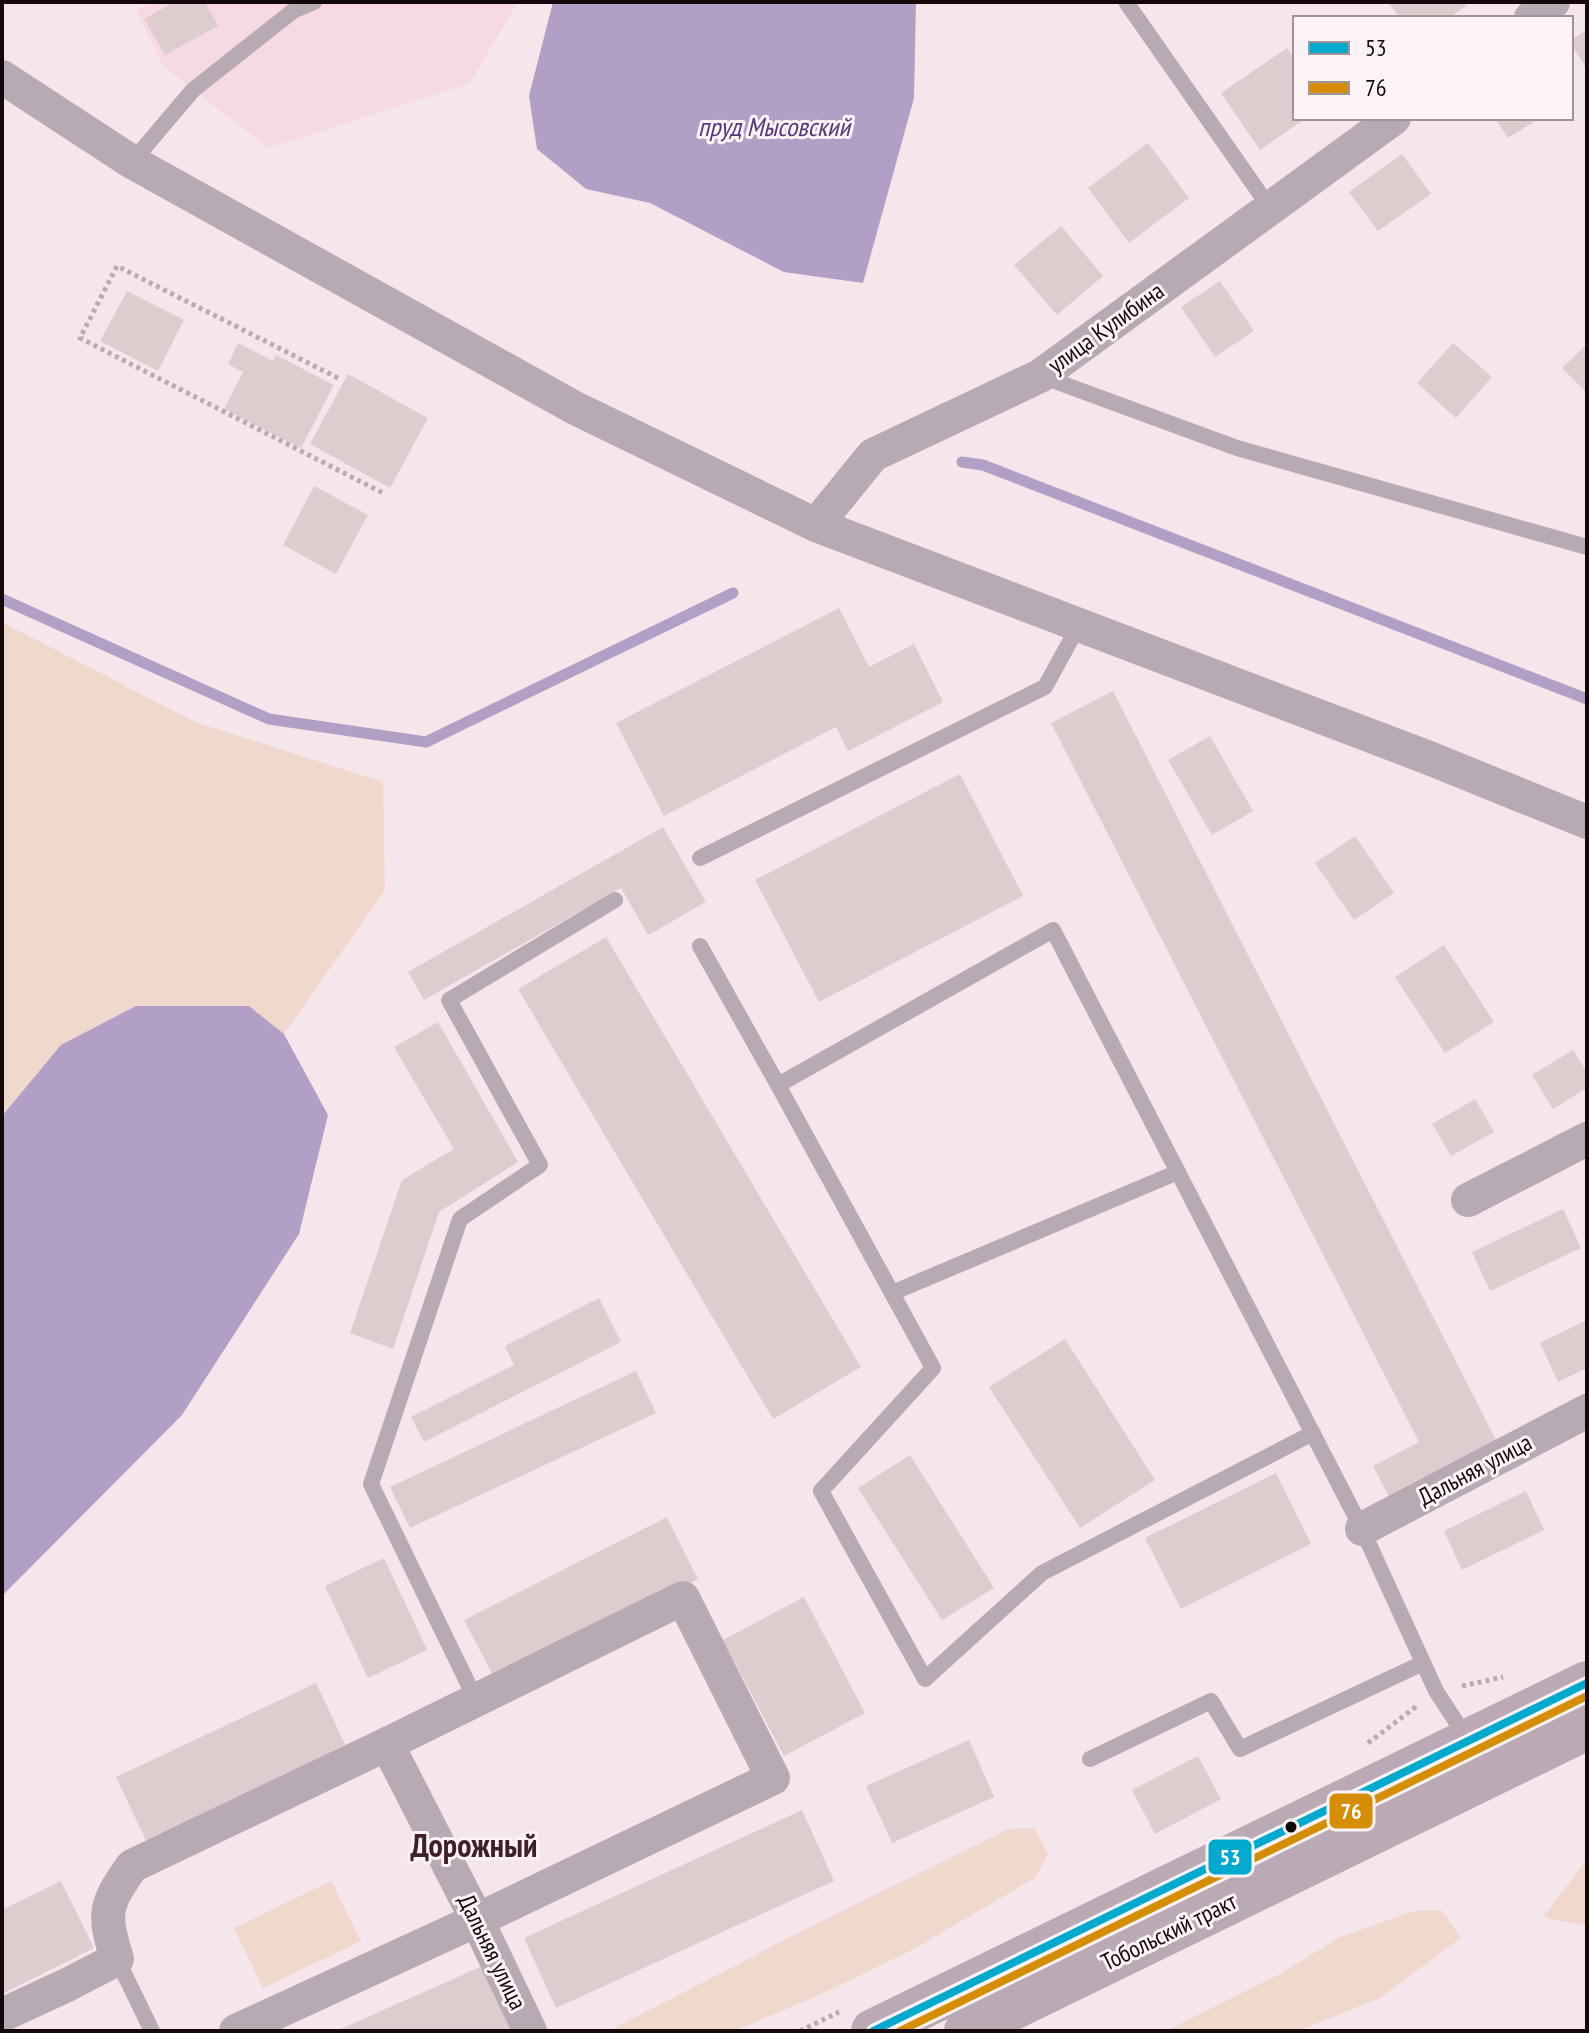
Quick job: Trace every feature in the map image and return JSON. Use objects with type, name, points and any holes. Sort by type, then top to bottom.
[{"type":"main road","name":"Тобольский тракт","points":[[966,2031],[1478,1760],[1587,1683]]},
{"type":"main road","name":"Тобольский тракт","points":[[873,2031],[1478,1760],[1587,1728]]},
{"type":"street","points":[[1534,16],[1553,2]]},
{"type":"street","points":[[2,77],[132,162],[575,408],[816,525],[1429,758],[1587,822]]},
{"type":"street","name":"улица Кулибина","points":[[816,525],[873,455],[1040,376],[1391,120]]},
{"type":"street","points":[[1468,1200],[1587,1139]]},
{"type":"street","name":"Дальняя улица","points":[[1362,1529],[1587,1411]]},
{"type":"street","points":[[2,2015],[117,1959],[109,1931],[108,1906],[132,1866],[683,1598],[773,1778],[236,2031]]},
{"type":"street","name":"Дальняя улица","points":[[387,1744],[530,2031]]},
{"type":"lane","points":[[132,162],[193,90],[290,6],[314,2]]},
{"type":"lane","points":[[1126,2],[1270,208]]},
{"type":"lane","points":[[1040,376],[1237,448],[1587,547]]},
{"type":"lane","points":[[700,858],[1045,687],[1079,625]]},
{"type":"lane","points":[[476,1700],[371,1484],[460,1219],[540,1165],[449,1000],[615,900]]},
{"type":"lane","points":[[778,1085],[1053,930],[1362,1529],[1436,1691],[1478,1760]]},
{"type":"lane","points":[[700,946],[933,1368],[821,1491],[925,1679],[1042,1573],[1313,1433]]},
{"type":"lane","points":[[892,1293],[1178,1172]]},
{"type":"lane","points":[[1090,1759],[1211,1701],[1240,1749],[1423,1663]]},
{"type":"lane","points":[[117,1959],[152,2031]]},
{"type":"path","points":[[338,378],[117,266],[80,338],[383,493]]},
{"type":"shaded area","points":[[153,2],[518,2],[469,84],[269,148],[162,64],[136,10]]},
{"type":"shaded area","points":[[2,622],[195,722],[383,782],[385,890],[284,1034],[249,1006],[204,1007],[61,1046],[2,1116]]},
{"type":"shaded area","points":[[1034,1828],[1048,1854],[1035,1878],[910,1951],[817,1996],[734,2031],[609,2031],[1008,1829]]},
{"type":"shaded area","points":[[1587,1860],[1587,1926],[1543,1917]]},
{"type":"shaded area","points":[[331,1881],[361,1941],[263,1988],[234,1928]]},
{"type":"shaded area","points":[[1441,1910],[1461,1938],[1380,1998],[1298,2031],[1166,2031],[1280,1974],[1340,1937],[1414,1911]]},
{"type":"water","name":"пруд Мысовский","points":[[553,2],[916,2],[914,98],[863,283],[784,272],[650,203],[586,189],[537,149],[529,96]]},
{"type":"water","points":[[136,1006],[249,1006],[284,1034],[328,1115],[299,1234],[182,1415],[2,1596],[2,1116],[61,1045]]},
{"type":"building","points":[[175,2],[205,2],[218,26],[165,55],[144,19]]},
{"type":"building","points":[[1388,2],[1464,2],[1466,6],[1452,16],[1398,16]]},
{"type":"building","points":[[1587,30],[1587,69],[1573,47],[1573,39]]},
{"type":"building","points":[[1287,48],[1293,57],[1293,120],[1303,120],[1260,150],[1221,93]]},
{"type":"building","points":[[1496,120],[1537,120],[1508,138]]},
{"type":"building","points":[[1148,143],[1189,198],[1129,243],[1088,188]]},
{"type":"building","points":[[1402,154],[1431,194],[1378,231],[1349,192]]},
{"type":"building","points":[[1061,226],[1103,276],[1057,315],[1014,265]]},
{"type":"building","points":[[1220,281],[1254,331],[1215,357],[1181,307]]},
{"type":"building","points":[[127,291],[184,320],[158,371],[100,341]]},
{"type":"building","points":[[238,343],[273,361],[276,355],[334,385],[301,448],[224,409],[243,372],[228,364]]},
{"type":"building","points":[[1453,343],[1492,377],[1456,418],[1417,383]]},
{"type":"building","points":[[1587,344],[1587,393],[1562,368]]},
{"type":"building","points":[[348,374],[428,418],[390,488],[310,444]]},
{"type":"building","points":[[314,486],[368,515],[336,574],[283,545]]},
{"type":"building","points":[[839,608],[869,667],[914,644],[943,702],[848,751],[836,727],[664,816],[616,723]]},
{"type":"building","points":[[1113,691],[1497,1442],[1389,1497],[1373,1466],[1419,1442],[1051,723]]},
{"type":"building","points":[[1210,736],[1253,811],[1212,835],[1168,760]]},
{"type":"building","points":[[960,774],[1023,896],[819,1002],[755,880]]},
{"type":"building","points":[[663,827],[706,902],[648,935],[621,888],[424,1000],[408,972]]},
{"type":"building","points":[[1355,836],[1394,893],[1354,920],[1315,863]]},
{"type":"building","points":[[606,937],[861,1367],[773,1419],[518,989]]},
{"type":"building","points":[[1444,945],[1494,1022],[1445,1053],[1395,977]]},
{"type":"building","points":[[438,1022],[518,1162],[439,1212],[393,1349],[350,1333],[402,1180],[454,1149],[394,1047]]},
{"type":"building","points":[[1573,1050],[1587,1072],[1587,1088],[1553,1109],[1532,1075]]},
{"type":"building","points":[[1475,1099],[1494,1132],[1451,1156],[1432,1124]]},
{"type":"building","points":[[1563,1209],[1581,1248],[1490,1291],[1472,1252]]},
{"type":"building","points":[[599,1298],[621,1342],[424,1442],[411,1417],[514,1365],[505,1346]]},
{"type":"building","points":[[1587,1320],[1587,1368],[1558,1382],[1540,1343]]},
{"type":"building","points":[[1065,1339],[1155,1480],[1080,1528],[989,1387]]},
{"type":"building","points":[[636,1371],[656,1413],[410,1528],[390,1487]]},
{"type":"building","points":[[910,1455],[994,1588],[942,1620],[858,1488]]},
{"type":"building","points":[[1276,1473],[1311,1544],[1181,1609],[1145,1538]]},
{"type":"building","points":[[1526,1491],[1544,1530],[1462,1570],[1444,1531]]},
{"type":"building","points":[[667,1517],[698,1579],[496,1681],[464,1620]]},
{"type":"building","points":[[384,1558],[427,1650],[368,1678],[325,1586]]},
{"type":"building","points":[[804,1597],[865,1713],[784,1756],[723,1640]]},
{"type":"building","points":[[316,1683],[350,1755],[150,1849],[116,1777]]},
{"type":"building","points":[[969,1740],[994,1797],[892,1843],[866,1786]]},
{"type":"building","points":[[1198,1756],[1221,1799],[1155,1834],[1132,1790]]},
{"type":"building","points":[[802,1810],[834,1881],[556,2008],[524,1938]]},
{"type":"building","points":[[61,1881],[94,1948],[2,1994],[2,1910]]},
{"type":"building","points":[[487,1964],[514,2031],[336,2031]]},
{"type":"waterway","points":[[962,462],[983,465],[1587,699]]},
{"type":"waterway","points":[[2,599],[269,719],[426,742],[733,593]]},
{"type":"transit line","name":"53","points":[[873,2031],[1587,1683]]},
{"type":"transit line","name":"76","points":[[900,2031],[1587,1696]]},
{"type":"district","name":"Дорожный","points":[[474,1846]]}]
